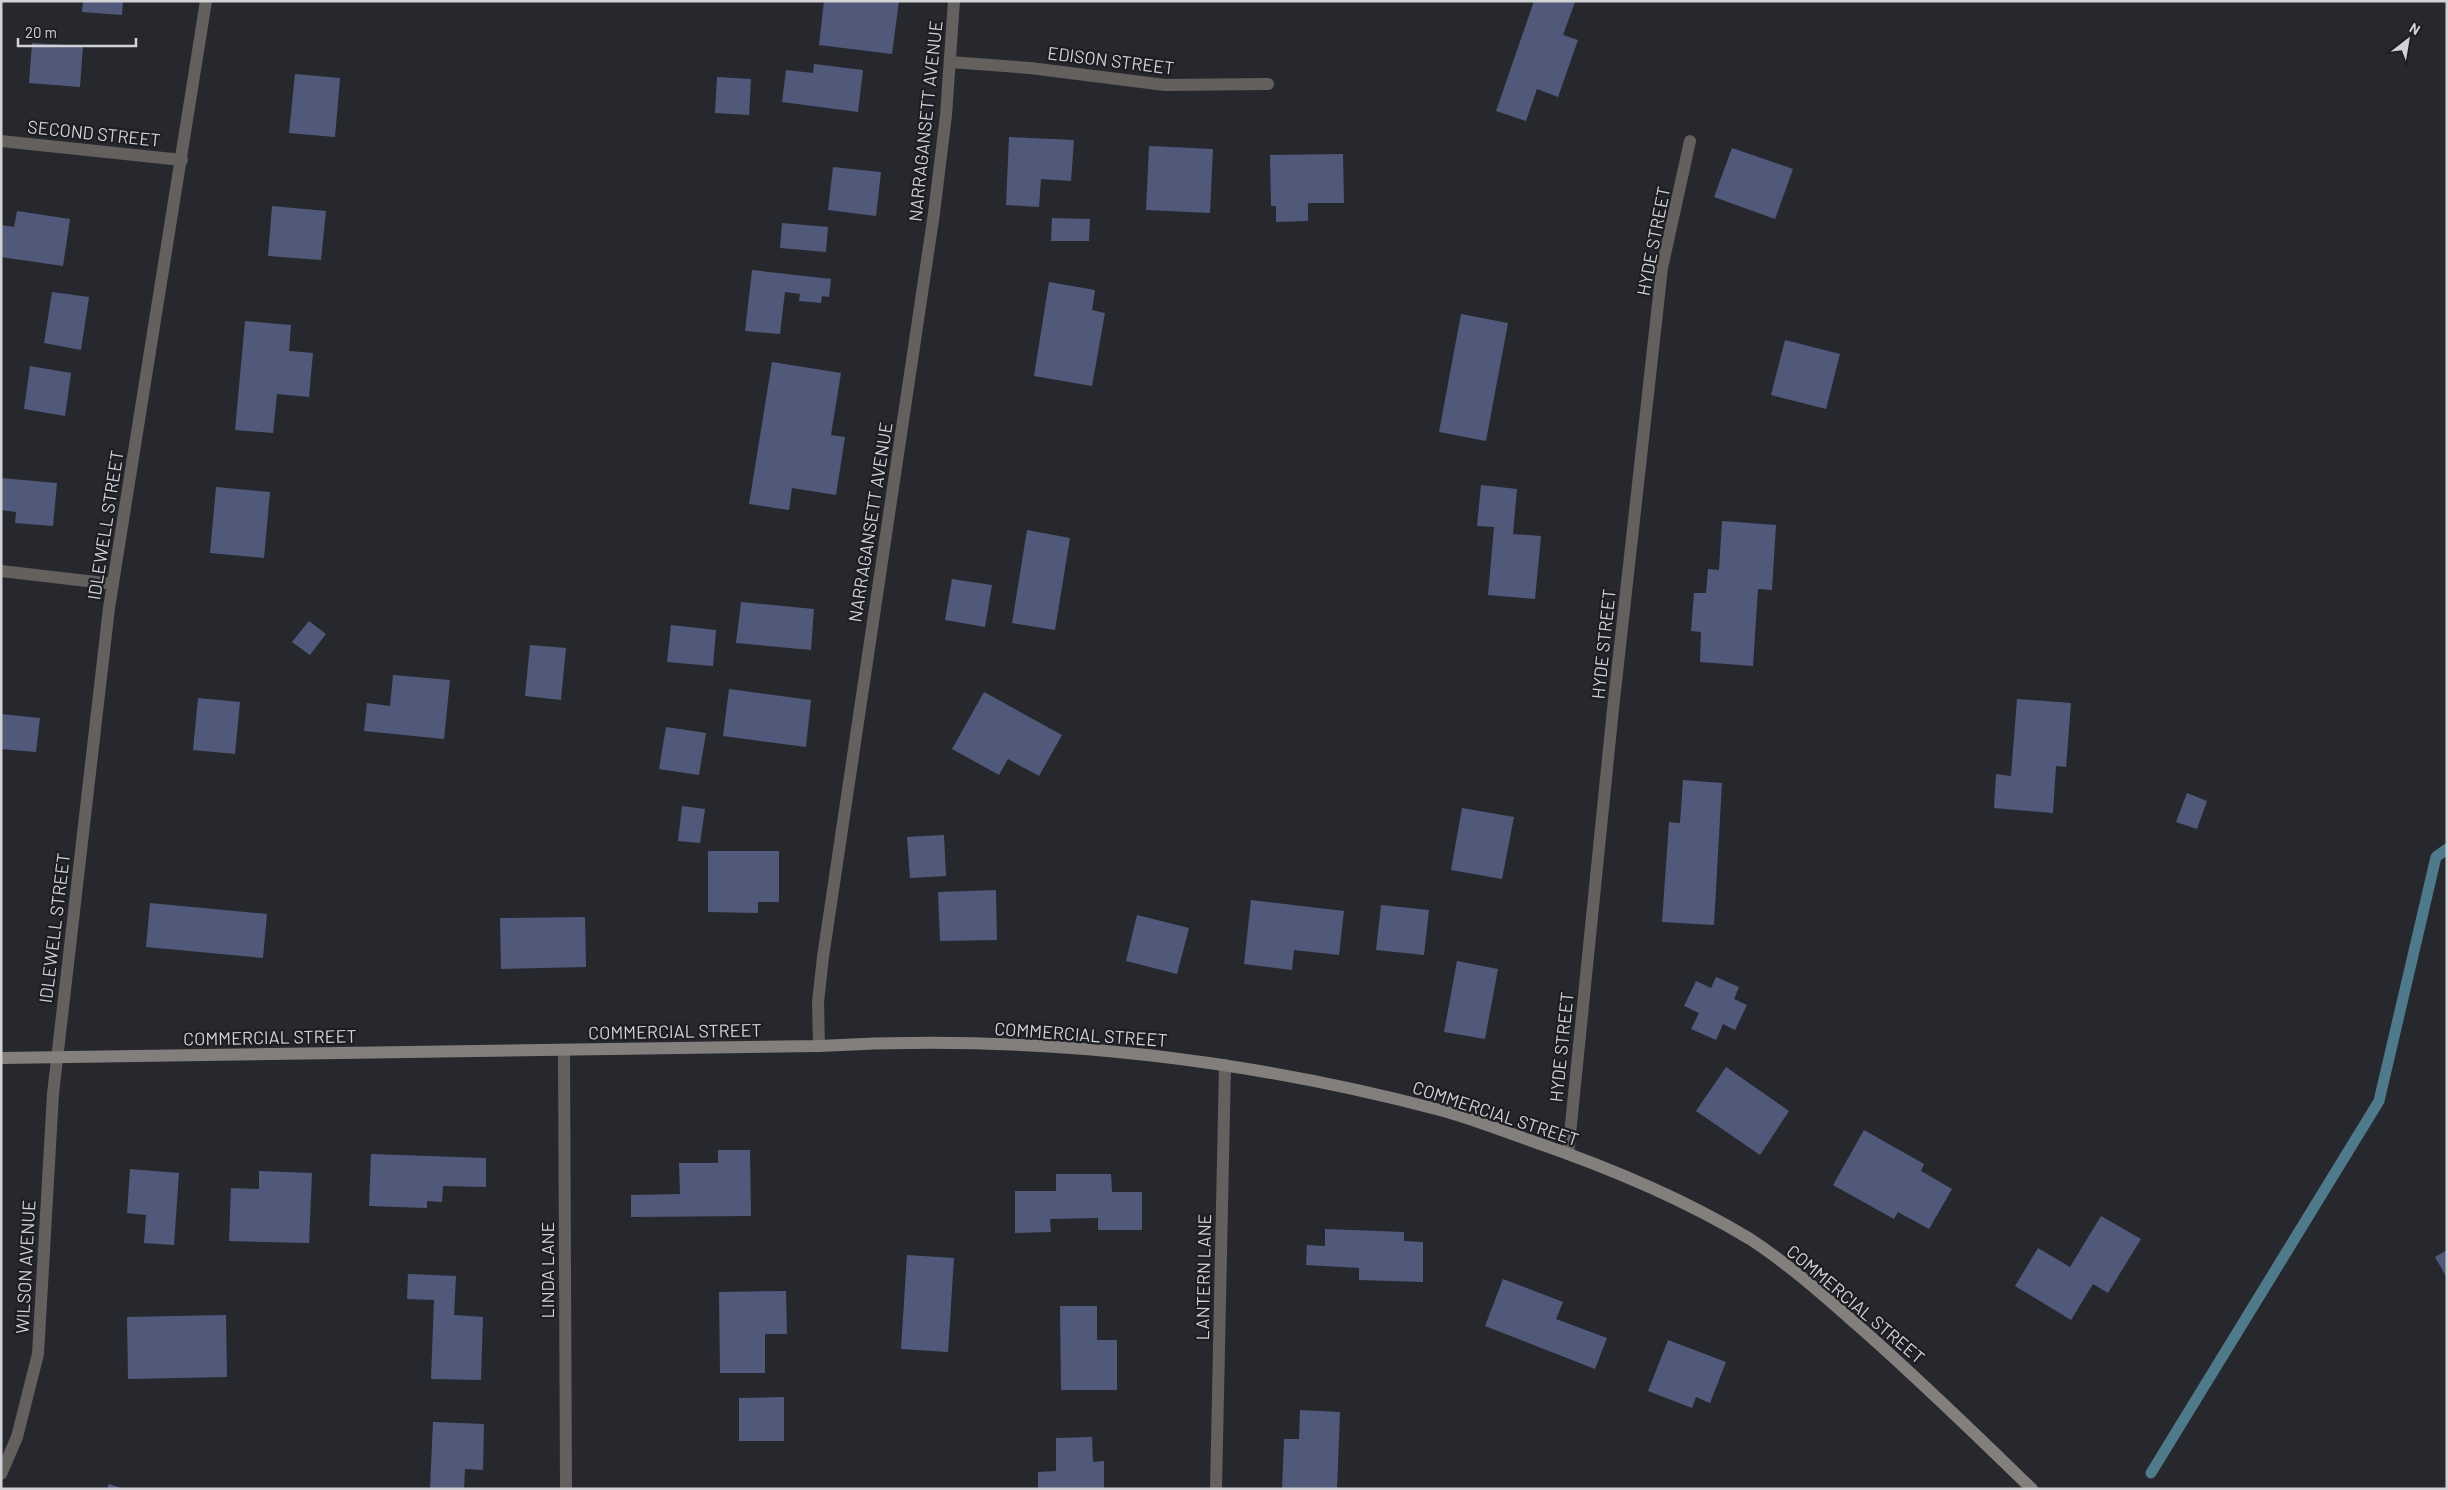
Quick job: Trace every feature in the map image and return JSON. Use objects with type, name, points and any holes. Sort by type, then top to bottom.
[{"type":"main road","name":"COMMERCIAL STREET","points":[[1,1058],[819,1046],[887,1042],[1016,1045],[1129,1052],[1225,1065],[1328,1085],[1442,1111],[1568,1154],[1682,1200],[1752,1241],[1823,1295],[1893,1356],[2032,1489]]},
{"type":"street","name":"IDLEWELL STREET","points":[[57,1057],[113,584],[206,1]]},
{"type":"street","name":"NARRAGANSETT AVENUE","points":[[819,1046],[818,1002],[823,957],[934,213],[950,62],[954,1]]},
{"type":"street","name":"EDISON STREET","points":[[950,62],[1040,69],[1165,85],[1268,84]]},
{"type":"street","name":"SECOND STREET","points":[[1,141],[182,160]]},
{"type":"street","name":"HYDE STREET","points":[[1568,1154],[1614,699],[1662,268],[1690,141]]},
{"type":"street","points":[[1,571],[113,584]]},
{"type":"street","name":"LINDA LANE","points":[[564,1050],[566,1489]]},
{"type":"street","name":"WILSON AVENUE","points":[[1,1474],[17,1437],[38,1354],[51,1123],[57,1057]]},
{"type":"street","name":"LANTERN LANE","points":[[1216,1489],[1225,1065]]},
{"type":"building","points":[[83,1],[123,1],[122,15],[82,12]]},
{"type":"building","points":[[824,1],[899,1],[892,54],[819,45]]},
{"type":"building","points":[[1534,1],[1575,2],[1563,35],[1578,40],[1558,97],[1537,89],[1526,121],[1496,111]]},
{"type":"building","points":[[32,43],[83,46],[80,87],[29,83]]},
{"type":"building","points":[[814,64],[863,70],[858,112],[782,102],[786,70],[813,73]]},
{"type":"building","points":[[295,74],[340,78],[335,137],[289,133]]},
{"type":"building","points":[[717,77],[751,79],[749,115],[715,113]]},
{"type":"building","points":[[1009,137],[1074,140],[1071,181],[1041,179],[1039,207],[1006,205]]},
{"type":"building","points":[[1149,146],[1213,149],[1210,213],[1146,210]]},
{"type":"building","points":[[1732,148],[1793,169],[1775,219],[1714,197]]},
{"type":"building","points":[[1343,154],[1344,203],[1308,203],[1308,221],[1276,222],[1276,206],[1271,206],[1270,155]]},
{"type":"building","points":[[833,167],[881,172],[876,216],[828,210]]},
{"type":"building","points":[[272,206],[326,211],[321,260],[268,256]]},
{"type":"building","points":[[17,211],[70,219],[63,266],[1,257],[1,225],[14,227]]},
{"type":"building","points":[[1052,218],[1090,219],[1089,241],[1051,241]]},
{"type":"building","points":[[782,223],[828,227],[826,252],[780,248]]},
{"type":"building","points":[[752,270],[831,279],[829,297],[822,296],[821,303],[799,301],[800,294],[785,292],[780,334],[745,331]]},
{"type":"building","points":[[1049,282],[1095,290],[1092,310],[1105,313],[1092,386],[1034,376]]},
{"type":"building","points":[[52,292],[89,297],[81,350],[44,343]]},
{"type":"building","points":[[1461,314],[1508,323],[1486,441],[1439,432]]},
{"type":"building","points":[[245,321],[291,325],[289,351],[313,353],[309,397],[277,394],[273,433],[235,430]]},
{"type":"building","points":[[1785,340],[1840,354],[1826,409],[1771,395]]},
{"type":"building","points":[[772,362],[841,373],[831,435],[845,437],[836,495],[792,488],[789,510],[749,504]]},
{"type":"building","points":[[30,366],[71,373],[65,416],[24,409]]},
{"type":"building","points":[[1,478],[57,483],[53,526],[15,523],[16,512],[1,510]]},
{"type":"building","points":[[1481,485],[1517,489],[1513,534],[1541,536],[1535,599],[1488,595],[1494,527],[1477,526]]},
{"type":"building","points":[[216,487],[270,492],[264,558],[210,553]]},
{"type":"building","points":[[1722,521],[1776,525],[1772,590],[1758,589],[1753,666],[1700,662],[1701,632],[1691,631],[1694,593],[1706,593],[1708,569],[1719,570]]},
{"type":"building","points":[[1027,530],[1070,538],[1055,630],[1012,623]]},
{"type":"building","points":[[952,579],[992,585],[985,627],[945,620]]},
{"type":"building","points":[[741,602],[814,609],[811,650],[736,643]]},
{"type":"building","points":[[309,621],[326,634],[310,655],[292,642]]},
{"type":"building","points":[[671,625],[716,630],[713,666],[667,662]]},
{"type":"building","points":[[530,645],[566,648],[561,700],[525,696]]},
{"type":"building","points":[[393,675],[450,680],[444,739],[364,731],[367,703],[390,706]]},
{"type":"building","points":[[729,689],[811,700],[806,747],[723,736]]},
{"type":"building","points":[[984,692],[1062,735],[1039,776],[1008,759],[999,775],[952,749]]},
{"type":"building","points":[[198,698],[240,702],[235,754],[193,750]]},
{"type":"building","points":[[2017,699],[2071,703],[2066,767],[2056,766],[2053,813],[1994,808],[1996,774],[2011,776]]},
{"type":"building","points":[[1,714],[40,718],[36,752],[1,749]]},
{"type":"building","points":[[666,727],[706,733],[699,775],[659,769]]},
{"type":"building","points":[[1683,780],[1722,783],[1714,925],[1662,922],[1669,822],[1680,823]]},
{"type":"building","points":[[2187,793],[2207,801],[2197,829],[2176,822]]},
{"type":"building","points":[[682,806],[705,809],[700,843],[678,841]]},
{"type":"building","points":[[1462,808],[1514,817],[1502,879],[1451,870]]},
{"type":"building","points":[[944,835],[946,876],[910,878],[907,837]]},
{"type":"building","points":[[708,851],[779,851],[779,902],[758,902],[758,913],[708,912]]},
{"type":"building","points":[[996,890],[997,940],[940,941],[938,892]]},
{"type":"building","points":[[1251,900],[1344,911],[1339,955],[1294,950],[1292,970],[1244,964]]},
{"type":"building","points":[[150,903],[267,914],[263,958],[146,947]]},
{"type":"building","points":[[1381,905],[1429,910],[1424,955],[1376,950]]},
{"type":"building","points":[[1137,915],[1189,928],[1177,974],[1126,961]]},
{"type":"building","points":[[585,917],[586,967],[501,969],[500,918]]},
{"type":"building","points":[[1457,961],[1498,969],[1485,1039],[1444,1032]]},
{"type":"building","points":[[1716,977],[1739,987],[1734,999],[1747,1005],[1735,1030],[1723,1024],[1716,1040],[1691,1029],[1699,1013],[1684,1006],[1696,981],[1711,988]]},
{"type":"building","points":[[1726,1067],[1789,1111],[1760,1155],[1696,1111]]},
{"type":"building","points":[[1864,1130],[1924,1164],[1921,1171],[1952,1189],[1929,1229],[1898,1212],[1894,1219],[1833,1185]]},
{"type":"building","points":[[718,1150],[750,1150],[751,1216],[631,1217],[631,1195],[680,1194],[679,1163],[718,1163]]},
{"type":"building","points":[[371,1154],[486,1158],[486,1187],[443,1186],[442,1202],[427,1201],[427,1208],[369,1206]]},
{"type":"building","points":[[130,1169],[179,1173],[174,1245],[144,1243],[146,1215],[127,1213]]},
{"type":"building","points":[[259,1171],[312,1173],[309,1243],[229,1241],[231,1188],[259,1189]]},
{"type":"building","points":[[1056,1174],[1111,1174],[1112,1192],[1142,1192],[1142,1230],[1098,1230],[1098,1218],[1050,1219],[1051,1232],[1015,1233],[1015,1191],[1056,1191]]},
{"type":"building","points":[[2101,1216],[2141,1239],[2108,1293],[2093,1284],[2071,1320],[2015,1286],[2038,1248],[2070,1267]]},
{"type":"building","points":[[1325,1229],[1404,1232],[1404,1241],[1423,1242],[1423,1282],[1359,1280],[1359,1268],[1306,1265],[1307,1245],[1325,1246]]},
{"type":"building","points":[[2447,1250],[2447,1278],[2435,1257]]},
{"type":"building","points":[[907,1255],[954,1258],[948,1352],[901,1349]]},
{"type":"building","points":[[408,1274],[456,1276],[454,1315],[483,1317],[481,1380],[431,1379],[434,1300],[407,1299]]},
{"type":"building","points":[[1503,1279],[1563,1302],[1556,1319],[1607,1338],[1595,1369],[1485,1326]]},
{"type":"building","points":[[786,1291],[787,1334],[765,1334],[765,1373],[720,1373],[719,1292]]},
{"type":"building","points":[[1060,1306],[1097,1306],[1097,1340],[1117,1340],[1117,1390],[1061,1390]]},
{"type":"building","points":[[226,1315],[227,1377],[128,1379],[127,1317]]},
{"type":"building","points":[[1668,1340],[1726,1362],[1710,1403],[1696,1397],[1692,1408],[1648,1391]]},
{"type":"building","points":[[784,1397],[784,1441],[739,1441],[739,1398]]},
{"type":"building","points":[[1300,1410],[1340,1412],[1337,1489],[1282,1489],[1284,1439],[1299,1439]]},
{"type":"building","points":[[433,1422],[484,1424],[483,1470],[465,1469],[464,1489],[430,1489]]},
{"type":"building","points":[[1092,1437],[1093,1462],[1104,1461],[1104,1489],[1038,1489],[1038,1472],[1056,1471],[1056,1438]]},
{"type":"building","points":[[109,1484],[121,1488],[121,1489],[107,1489]]},
{"type":"waterway","points":[[2151,1473],[2379,1101],[2436,857],[2447,849]]}]
